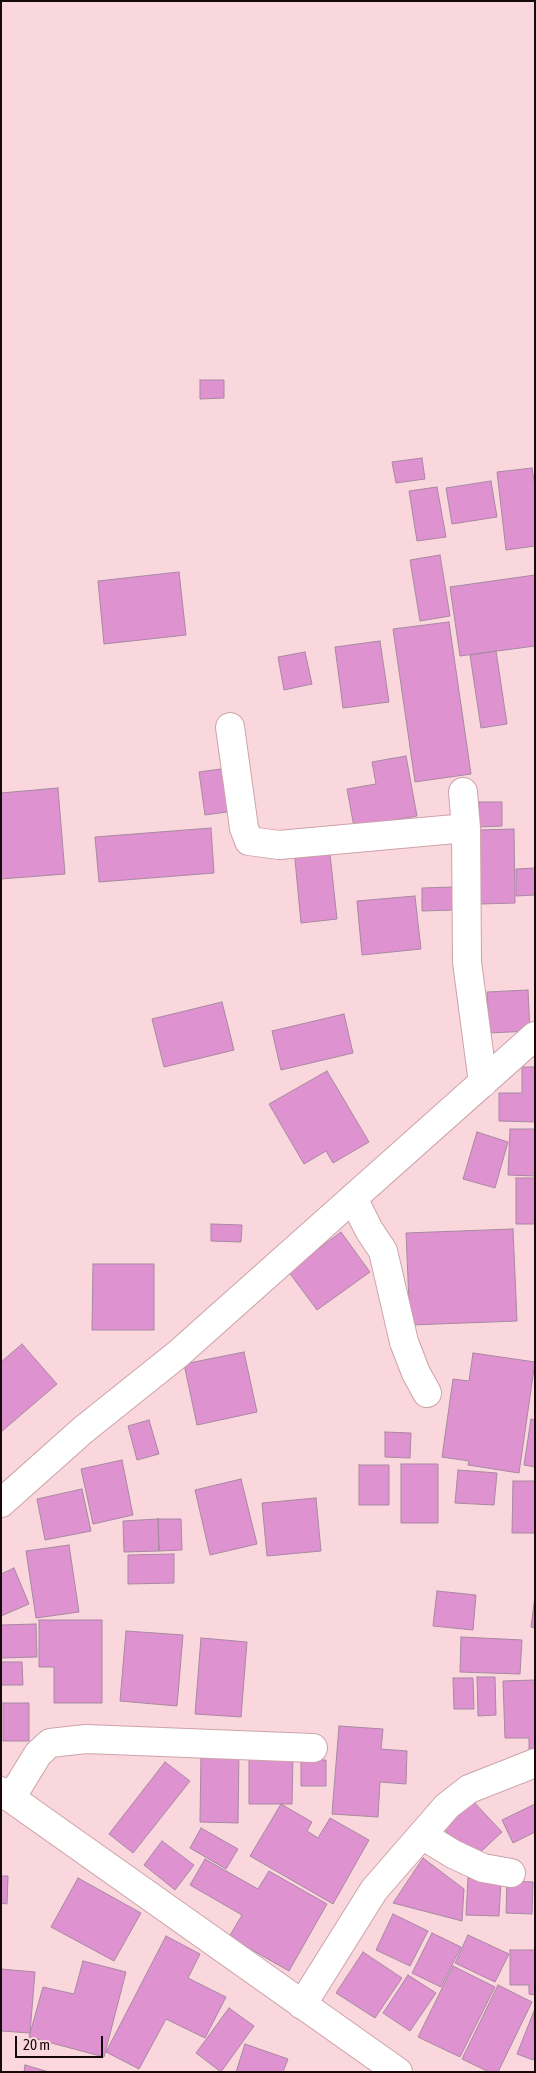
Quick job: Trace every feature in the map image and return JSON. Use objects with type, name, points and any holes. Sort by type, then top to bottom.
[{"type":"street","points":[[230,727],[244,828],[249,841],[279,845],[466,828]]},
{"type":"street","points":[[463,792],[466,828],[467,962],[483,1083]]},
{"type":"street","points":[[1,1503],[83,1430],[178,1354],[535,1036]]},
{"type":"street","points":[[353,1198],[369,1230],[383,1251],[404,1342],[416,1374],[427,1393]]},
{"type":"street","points":[[313,1748],[86,1739],[50,1743],[38,1754],[6,1794],[398,2072]]},
{"type":"street","points":[[302,2005],[374,1890],[447,1806],[470,1789],[535,1763]]},
{"type":"street","points":[[422,1835],[453,1854],[484,1868],[511,1873]]},
{"type":"building","points":[[200,380],[224,380],[224,398],[200,399]]},
{"type":"building","points":[[422,458],[425,479],[396,483],[392,462]]},
{"type":"building","points":[[532,468],[535,487],[535,546],[506,550],[497,472]]},
{"type":"building","points":[[491,481],[497,517],[452,524],[446,488]]},
{"type":"building","points":[[437,487],[446,537],[417,541],[409,491]]},
{"type":"building","points":[[440,555],[450,616],[420,621],[410,560]]},
{"type":"building","points":[[179,572],[186,635],[104,644],[98,581]]},
{"type":"building","points":[[535,575],[535,646],[460,656],[450,587]]},
{"type":"building","points":[[449,622],[471,774],[415,782],[393,629]]},
{"type":"building","points":[[380,641],[389,702],[343,708],[335,647]]},
{"type":"building","points":[[496,651],[507,724],[481,728],[470,655]]},
{"type":"building","points":[[305,652],[312,684],[284,690],[278,657]]},
{"type":"building","points":[[406,756],[417,816],[354,827],[347,789],[376,784],[372,762]]},
{"type":"building","points":[[228,768],[234,811],[205,815],[199,772]]},
{"type":"building","points":[[58,788],[65,874],[1,879],[1,793]]},
{"type":"building","points":[[479,802],[502,802],[502,826],[479,827]]},
{"type":"building","points":[[211,828],[214,873],[99,882],[95,837]]},
{"type":"building","points":[[514,829],[515,903],[480,904],[479,830]]},
{"type":"building","points":[[329,845],[337,919],[301,923],[294,849]]},
{"type":"building","points":[[535,868],[535,895],[516,896],[516,869]]},
{"type":"building","points":[[453,887],[454,910],[422,911],[422,888]]},
{"type":"building","points":[[415,896],[421,949],[362,955],[357,901]]},
{"type":"building","points":[[528,990],[530,1031],[489,1033],[487,992]]},
{"type":"building","points":[[222,1002],[234,1050],[164,1067],[152,1019]]},
{"type":"building","points":[[344,1014],[353,1053],[281,1070],[272,1031]]},
{"type":"building","points":[[522,1067],[535,1067],[535,1122],[499,1121],[499,1093],[522,1093]]},
{"type":"building","points":[[327,1071],[369,1142],[333,1163],[326,1151],[304,1164],[269,1104]]},
{"type":"building","points":[[510,1129],[535,1129],[535,1176],[508,1175]]},
{"type":"building","points":[[477,1132],[508,1142],[495,1188],[463,1179]]},
{"type":"building","points":[[516,1178],[535,1178],[535,1224],[516,1224]]},
{"type":"building","points":[[211,1224],[242,1225],[241,1242],[211,1241]]},
{"type":"building","points":[[513,1229],[517,1321],[410,1325],[406,1233]]},
{"type":"building","points":[[341,1232],[370,1272],[317,1310],[288,1271]]},
{"type":"building","points":[[93,1264],[154,1264],[154,1330],[92,1330]]},
{"type":"building","points":[[22,1344],[57,1384],[1,1432],[1,1362]]},
{"type":"building","points":[[244,1352],[257,1412],[197,1425],[184,1364]]},
{"type":"building","points":[[473,1353],[535,1362],[519,1473],[468,1465],[469,1461],[442,1457],[453,1379],[469,1381]]},
{"type":"building","points":[[531,1419],[535,1420],[535,1467],[524,1465]]},
{"type":"building","points":[[149,1420],[159,1454],[137,1460],[128,1426]]},
{"type":"building","points":[[385,1432],[411,1433],[410,1458],[385,1457]]},
{"type":"building","points":[[122,1460],[133,1515],[93,1524],[81,1469]]},
{"type":"building","points":[[401,1464],[438,1464],[438,1523],[401,1523]]},
{"type":"building","points":[[359,1465],[389,1465],[389,1505],[359,1505]]},
{"type":"building","points":[[458,1470],[497,1473],[494,1505],[455,1503]]},
{"type":"building","points":[[241,1479],[257,1544],[210,1555],[195,1490]]},
{"type":"building","points":[[513,1481],[535,1481],[535,1533],[512,1533]]},
{"type":"building","points":[[82,1489],[91,1531],[45,1540],[37,1499]]},
{"type":"building","points":[[316,1498],[321,1551],[267,1556],[262,1503]]},
{"type":"building","points":[[158,1519],[159,1551],[124,1552],[123,1521]]},
{"type":"building","points":[[158,1519],[181,1519],[182,1550],[159,1551]]},
{"type":"building","points":[[69,1545],[79,1612],[36,1618],[26,1551]]},
{"type":"building","points":[[174,1554],[174,1583],[128,1584],[128,1555]]},
{"type":"building","points":[[14,1568],[29,1604],[1,1616],[1,1574]]},
{"type":"building","points":[[437,1591],[476,1595],[473,1630],[433,1626]]},
{"type":"building","points":[[535,1596],[535,1628],[531,1627]]},
{"type":"building","points":[[39,1620],[102,1620],[102,1703],[54,1703],[54,1667],[39,1667]]},
{"type":"building","points":[[36,1624],[37,1657],[1,1658],[1,1625]]},
{"type":"building","points":[[126,1631],[183,1635],[177,1706],[120,1701]]},
{"type":"building","points":[[461,1637],[522,1640],[520,1674],[460,1672]]},
{"type":"building","points":[[201,1638],[247,1642],[241,1717],[195,1714]]},
{"type":"building","points":[[1,1662],[22,1662],[23,1685],[1,1685]]},
{"type":"building","points":[[477,1677],[495,1677],[496,1715],[478,1716]]},
{"type":"building","points":[[453,1678],[473,1678],[474,1709],[454,1709]]},
{"type":"building","points":[[535,1680],[535,1749],[529,1749],[529,1738],[505,1738],[503,1681]]},
{"type":"building","points":[[3,1703],[29,1703],[29,1741],[3,1741]]},
{"type":"building","points":[[339,1726],[383,1729],[381,1749],[407,1751],[406,1784],[380,1782],[378,1817],[332,1814]]},
{"type":"building","points":[[201,1752],[239,1753],[238,1823],[200,1822]]},
{"type":"building","points":[[249,1755],[293,1756],[292,1804],[249,1804]]},
{"type":"building","points":[[301,1760],[326,1760],[326,1786],[301,1786]]},
{"type":"building","points":[[165,1762],[190,1781],[133,1853],[109,1834]]},
{"type":"building","points":[[471,1799],[502,1832],[472,1860],[442,1827]]},
{"type":"building","points":[[281,1804],[312,1822],[307,1831],[318,1838],[330,1818],[369,1840],[333,1904],[250,1856]]},
{"type":"building","points":[[535,1804],[535,1832],[513,1843],[502,1820]]},
{"type":"building","points":[[201,1828],[238,1849],[226,1869],[190,1848]]},
{"type":"building","points":[[162,1841],[194,1865],[175,1890],[144,1865]]},
{"type":"building","points":[[423,1858],[464,1889],[462,1921],[393,1903]]},
{"type":"building","points":[[205,1859],[258,1889],[269,1871],[327,1904],[289,1971],[229,1937],[242,1915],[190,1885]]},
{"type":"building","points":[[1,1876],[8,1876],[7,1904],[1,1903]]},
{"type":"building","points":[[78,1878],[141,1913],[114,1961],[51,1927]]},
{"type":"building","points":[[468,1878],[501,1880],[499,1916],[466,1915]]},
{"type":"building","points":[[507,1881],[533,1882],[532,1914],[506,1913]]},
{"type":"building","points":[[393,1914],[428,1931],[410,1966],[376,1950]]},
{"type":"building","points":[[432,1933],[461,1947],[441,1987],[412,1973]]},
{"type":"building","points":[[468,1935],[509,1954],[495,1982],[455,1963]]},
{"type":"building","points":[[166,1936],[200,1954],[188,1978],[226,1997],[205,2038],[166,2019],[139,2069],[106,2052]]},
{"type":"building","points":[[510,1950],[535,1950],[535,1995],[529,1994],[529,1985],[510,1985]]},
{"type":"building","points":[[363,1952],[402,1978],[375,2018],[336,1993]]},
{"type":"building","points":[[83,1961],[126,1972],[104,2057],[29,2037],[43,1987],[74,1994]]},
{"type":"building","points":[[453,1966],[495,1987],[460,2057],[418,2037]]},
{"type":"building","points":[[1,1969],[35,1972],[30,2033],[1,2031]]},
{"type":"building","points":[[408,1975],[436,1993],[410,2031],[383,2013]]},
{"type":"building","points":[[498,1985],[532,2002],[498,2072],[489,2072],[462,2059]]},
{"type":"building","points":[[229,2008],[254,2026],[221,2072],[196,2053]]},
{"type":"building","points":[[534,2011],[535,2055],[533,2060],[517,2054]]},
{"type":"building","points":[[245,2044],[288,2059],[283,2072],[236,2072]]},
{"type":"building","points":[[25,2065],[49,2072],[24,2072]]}]
